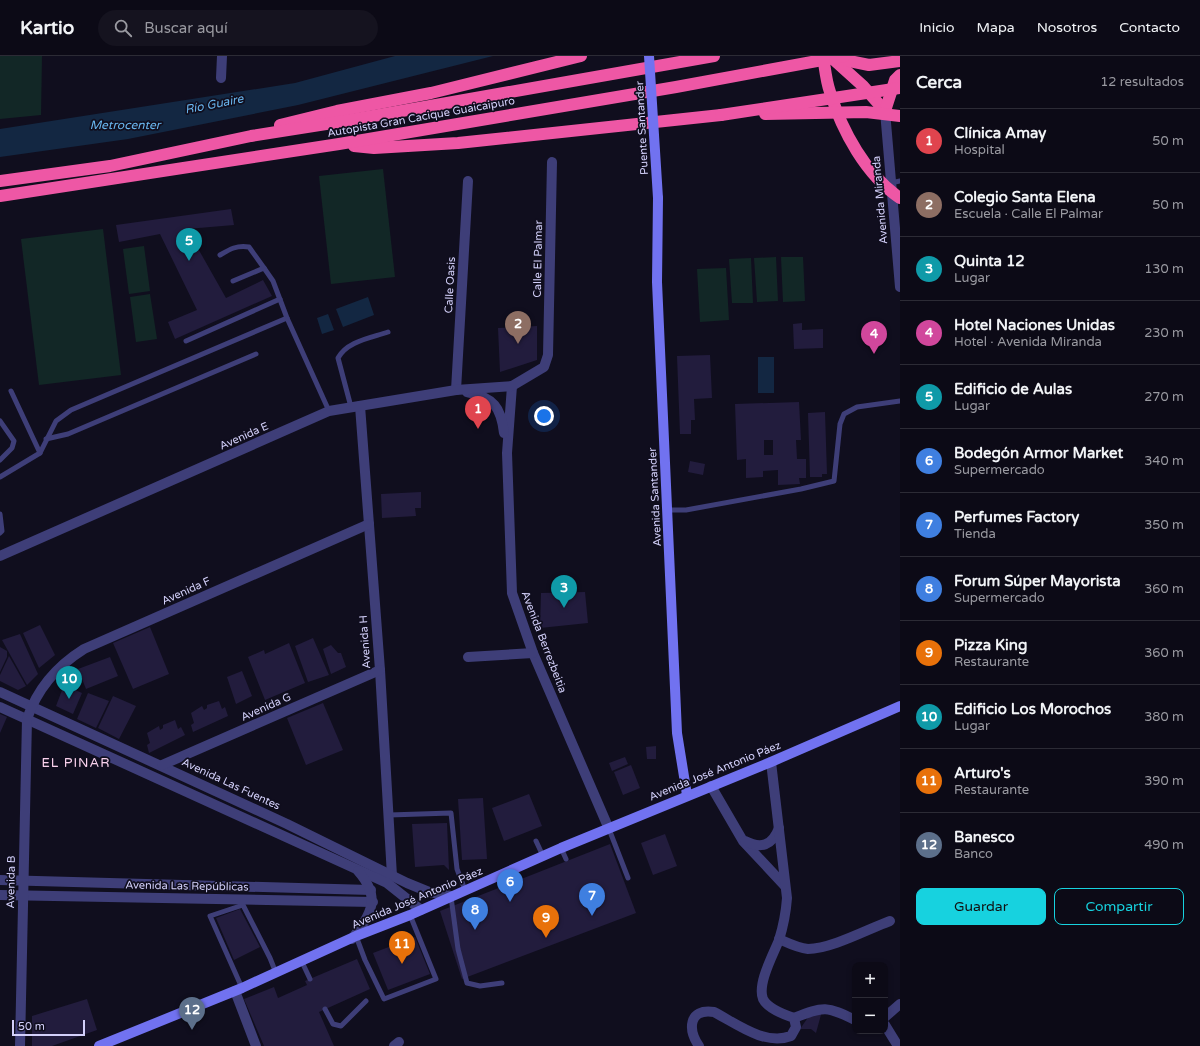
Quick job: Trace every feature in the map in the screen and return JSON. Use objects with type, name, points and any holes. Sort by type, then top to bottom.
[{"type":"highway","points":[[251,136],[288,122],[431,93],[581,56]]},
{"type":"highway","name":"Autopista Gran Cacique Guaicaipuro","points":[[0,180],[110,166],[251,136],[345,121],[714,56]]},
{"type":"highway","points":[[833,57],[869,65],[900,61]]},
{"type":"highway","points":[[833,57],[863,86],[885,111]]},
{"type":"highway","points":[[833,57],[829,91],[842,125],[865,162],[890,191],[900,198]]},
{"type":"highway","name":"Autopista Gran Cacique Guaicaipuro","points":[[0,196],[339,144],[676,87],[833,57]]},
{"type":"highway","points":[[885,111],[895,80],[900,75]]},
{"type":"highway","points":[[339,144],[374,148],[409,147],[721,115],[900,88]]},
{"type":"highway","points":[[721,115],[866,112],[900,116]]},
{"type":"main road","name":"Puente Santander","points":[[650,56],[658,198]]},
{"type":"main road","name":"Avenida Santander","points":[[658,198],[657,282],[677,733],[687,795]]},
{"type":"main road","name":"Avenida José Antonio Páez","points":[[98,1046],[116,1043],[561,848],[770,762],[900,706]]},
{"type":"street","points":[[221,78],[222,56]]},
{"type":"street","name":"Avenida Miranda","points":[[885,111],[900,286]]},
{"type":"street","name":"Calle El Palmar","points":[[512,386],[544,367],[548,355],[552,162]]},
{"type":"street","name":"Calle Oasis","points":[[456,390],[468,181]]},
{"type":"street","name":"Avenida E","points":[[0,556],[329,411],[456,390],[512,386]]},
{"type":"street","name":"Avenida Berrezbeitia","points":[[512,386],[507,453],[512,592],[534,653],[608,829]]},
{"type":"street","name":"Avenida Berrezbeitia","points":[[456,390],[478,395],[487,399],[500,410],[507,453]]},
{"type":"street","name":"Avenida H","points":[[355,406],[369,524],[380,670],[392,876]]},
{"type":"street","name":"Avenida F","points":[[27,720],[32,706],[54,673],[72,656],[84,649],[369,524]]},
{"type":"street","points":[[468,656],[534,653]]},
{"type":"street","name":"Avenida G","points":[[162,765],[380,670]]},
{"type":"street","name":"Avenida Las Fuentes","points":[[0,692],[162,765],[392,876],[429,892],[451,897]]},
{"type":"street","points":[[0,707],[356,868],[387,883],[421,910]]},
{"type":"street","name":"Avenida B","points":[[20,1046],[27,720]]},
{"type":"street","points":[[770,762],[785,886],[788,898],[787,909],[779,939],[767,970],[762,993],[764,1000],[768,1005],[794,1018],[821,1009],[829,1008],[852,1019]]},
{"type":"street","points":[[156,778],[162,765]]},
{"type":"street","points":[[711,786],[743,841],[785,886]]},
{"type":"street","points":[[743,841],[754,846],[765,845],[776,835],[778,828]]},
{"type":"street","points":[[354,938],[367,919],[373,902],[371,890],[356,868]]},
{"type":"street","name":"Avenida Las Repúblicas","points":[[0,880],[371,890]]},
{"type":"street","name":"Avenida Las Repúblicas","points":[[0,895],[373,902]]},
{"type":"street","points":[[779,939],[792,945],[808,949],[823,947],[890,921]]},
{"type":"street","points":[[238,990],[256,1046]]},
{"type":"street","points":[[888,1014],[900,1004]]},
{"type":"street","points":[[699,1046],[693,1035],[691,1026],[694,1018],[700,1013],[708,1011],[714,1012],[766,1039],[776,1040],[793,1035],[796,1027],[794,1018]]},
{"type":"street","points":[[888,1030],[898,1046]]},
{"type":"lane","points":[[890,183],[900,181]]},
{"type":"lane","points":[[220,254],[232,248],[241,246],[249,247],[264,268],[273,281],[287,318],[329,411]]},
{"type":"lane","points":[[232,281],[264,268]]},
{"type":"lane","points":[[186,341],[280,299]]},
{"type":"lane","points":[[0,477],[40,453],[56,421],[71,410],[287,318]]},
{"type":"lane","points":[[355,406],[338,358],[342,350],[348,346],[388,332]]},
{"type":"lane","points":[[46,439],[68,434],[256,354]]},
{"type":"lane","points":[[11,391],[40,453]]},
{"type":"lane","points":[[668,510],[686,510],[801,489],[834,481],[840,424],[844,414],[857,407],[900,401]]},
{"type":"lane","points":[[0,421],[14,441],[12,448],[0,460]]},
{"type":"lane","points":[[0,514],[2,531],[0,533]]},
{"type":"lane","points":[[389,815],[451,813],[457,869],[465,890]]},
{"type":"lane","points":[[608,829],[628,878]]},
{"type":"lane","points":[[536,841],[543,856]]},
{"type":"lane","points":[[561,848],[566,859]]},
{"type":"lane","points":[[451,897],[458,949],[467,983],[480,986],[502,983]]},
{"type":"lane","points":[[238,990],[210,916],[243,905],[270,958],[276,974]]},
{"type":"lane","points":[[354,938],[384,998],[436,979],[410,915]]},
{"type":"lane","points":[[302,962],[310,979]]},
{"type":"lane","points":[[325,1009],[333,1024],[341,1026],[366,1001]]},
{"type":"green space","points":[[0,56],[42,56],[41,115],[0,119]]},
{"type":"green space","points":[[383,169],[395,277],[331,284],[319,176]]},
{"type":"green space","points":[[103,229],[121,375],[39,385],[21,239]]},
{"type":"green space","points":[[144,246],[150,291],[129,294],[123,249]]},
{"type":"green space","points":[[776,257],[778,301],[757,302],[754,258]]},
{"type":"green space","points":[[781,257],[803,257],[805,301],[783,302]]},
{"type":"green space","points":[[751,258],[753,303],[732,303],[729,259]]},
{"type":"green space","points":[[726,268],[729,320],[700,322],[697,269]]},
{"type":"green space","points":[[150,294],[157,339],[136,342],[130,297]]},
{"type":"water","name":"Metrocenter","points":[[395,56],[493,56],[298,105],[128,139],[0,157],[0,129],[295,83]]},
{"type":"water","points":[[368,297],[374,315],[343,327],[336,309]]},
{"type":"water","points":[[328,314],[334,330],[322,334],[317,318]]},
{"type":"water","points":[[758,357],[774,357],[774,393],[758,393]]},
{"type":"building","points":[[231,209],[234,225],[187,229],[226,298],[263,280],[272,296],[175,339],[168,322],[197,310],[160,234],[119,242],[116,225]]},
{"type":"building","points":[[802,323],[802,330],[823,329],[823,348],[794,349],[793,324]]},
{"type":"building","points":[[537,326],[537,360],[500,372],[498,328]]},
{"type":"building","points":[[710,355],[712,398],[694,399],[695,420],[691,420],[691,434],[680,434],[677,356]]},
{"type":"building","points":[[799,402],[801,440],[796,440],[797,459],[806,459],[806,478],[799,478],[800,484],[778,485],[778,470],[763,471],[763,477],[746,478],[746,459],[737,460],[735,404]],"holes":[[[764,440],[773,440],[773,455],[764,455]]]},
{"type":"building","points":[[825,412],[827,474],[822,474],[822,477],[810,477],[808,413]]},
{"type":"building","points":[[690,461],[705,464],[703,475],[688,472]]},
{"type":"building","points":[[421,492],[421,508],[415,508],[416,516],[382,518],[381,494]]},
{"type":"building","points":[[585,592],[588,623],[540,628],[541,593]]},
{"type":"building","points":[[40,625],[55,655],[39,668],[23,633]]},
{"type":"building","points":[[150,627],[169,674],[133,689],[113,643]]},
{"type":"building","points":[[20,634],[38,674],[27,685],[2,640]]},
{"type":"building","points":[[313,638],[329,675],[308,682],[295,646]]},
{"type":"building","points":[[289,643],[305,683],[265,700],[248,657],[264,650],[265,654]]},
{"type":"building","points":[[331,645],[338,653],[341,653],[346,667],[331,674],[323,649]]},
{"type":"building","points":[[0,647],[7,651],[7,657],[0,672]]},
{"type":"building","points":[[9,656],[26,686],[18,690],[0,681],[0,675]]},
{"type":"building","points":[[110,657],[118,676],[86,689],[78,669]]},
{"type":"building","points":[[242,671],[252,696],[236,704],[227,677]]},
{"type":"building","points":[[64,685],[82,693],[73,714],[56,706]]},
{"type":"building","points":[[88,693],[109,701],[96,728],[77,719]]},
{"type":"building","points":[[113,696],[136,706],[119,739],[98,728]]},
{"type":"building","points":[[219,701],[222,709],[225,707],[228,716],[193,732],[191,725],[194,723],[191,713],[202,706],[204,710],[207,708],[207,705]]},
{"type":"building","points":[[323,703],[343,750],[306,765],[287,718]]},
{"type":"building","points":[[0,714],[7,717],[0,733]]},
{"type":"building","points":[[175,720],[178,729],[181,727],[185,735],[149,753],[147,745],[150,743],[147,733],[159,726],[160,730],[163,728],[163,725]]},
{"type":"building","points":[[656,746],[656,759],[647,759],[646,747]]},
{"type":"building","points":[[625,757],[628,764],[612,771],[609,763]]},
{"type":"building","points":[[631,765],[640,788],[623,795],[614,772]]},
{"type":"building","points":[[529,794],[542,826],[504,841],[492,808]]},
{"type":"building","points":[[483,798],[487,859],[462,860],[458,799]]},
{"type":"building","points":[[447,823],[449,870],[444,865],[415,867],[412,824]]},
{"type":"building","points":[[665,834],[677,866],[653,875],[641,843]]},
{"type":"building","points":[[610,844],[636,913],[462,979],[440,911]]},
{"type":"building","points":[[240,909],[260,947],[234,960],[216,918]]},
{"type":"building","points":[[415,937],[430,974],[388,990],[373,953]]},
{"type":"building","points":[[357,959],[370,989],[319,1012],[334,1046],[264,1046],[244,999],[274,987],[278,998],[307,985],[305,981]]},
{"type":"building","points":[[87,999],[97,1030],[52,1046],[32,1046],[32,1016]]},
{"type":"building","points":[[822,1011],[816,1033],[811,1029],[800,1029],[809,1016]]},
{"type":"place","name":"Edificio de Aulas","points":[[189,261]]},
{"type":"place","name":"Colegio Santa Elena","points":[[518,344]]},
{"type":"place","name":"Hotel Naciones Unidas","points":[[874,354]]},
{"type":"place","name":"Clínica Amay","points":[[478,429]]},
{"type":"place","name":"Quinta 12","points":[[564,608]]},
{"type":"place","name":"Edificio Los Morochos","points":[[69,699]]},
{"type":"place","name":"Bodegón Armor Market","points":[[510,902]]},
{"type":"place","name":"Perfumes Factory","points":[[592,916]]},
{"type":"place","name":"Forum Súper Mayorista","points":[[475,930]]},
{"type":"place","name":"Pizza King","points":[[546,938]]},
{"type":"place","name":"Arturo's","points":[[402,964]]},
{"type":"place","name":"Banesco","points":[[192,1030]]},
{"type":"district","name":"EL PINAR","points":[[76,763]]},
{"type":"water label","name":"Río Guaire","points":[[214,104]]}]
